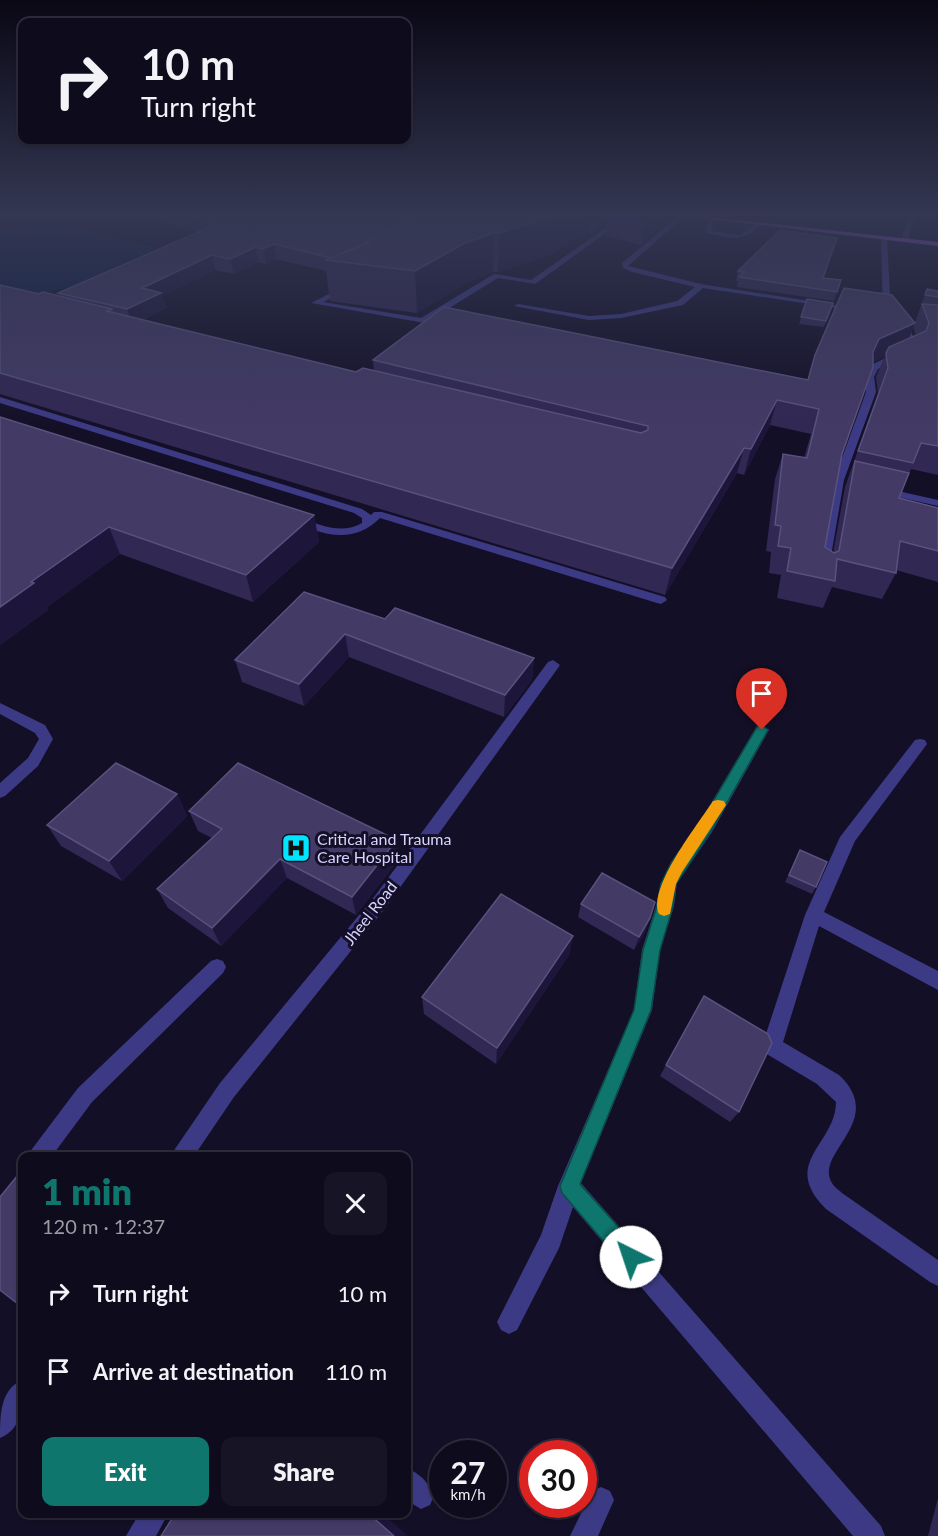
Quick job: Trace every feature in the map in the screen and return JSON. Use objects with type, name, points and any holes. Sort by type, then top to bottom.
[{"type":"street","points":[[349,286],[315,303],[422,321],[481,286]]},
{"type":"street","points":[[518,306],[568,316],[612,317],[668,308],[680,303],[701,286],[868,311]]},
{"type":"street","points":[[822,574],[844,482],[871,392],[870,377],[874,367],[911,351],[913,346],[907,331],[892,317],[889,286]]},
{"type":"street","points":[[422,331],[431,325]]},
{"type":"street","points":[[0,400],[358,511],[367,517],[368,525]]},
{"type":"street","points":[[872,488],[938,504]]},
{"type":"street","points":[[290,519],[322,529],[347,533],[359,532],[378,514],[661,600]]},
{"type":"street","name":"Jheel Road","points":[[185,1152],[227,1090],[380,902],[553,665]]},
{"type":"street","points":[[0,708],[40,729],[46,739],[42,753],[0,792]]},
{"type":"street","points":[[509,1322],[551,1240],[569,1186],[643,1010],[651,950],[665,906],[669,884],[677,867],[706,827],[762,730]]},
{"type":"street","points":[[920,744],[848,837],[814,915],[772,1046],[824,1077],[840,1089],[846,1100],[847,1111],[822,1157],[818,1175],[822,1189],[834,1201],[938,1274]]},
{"type":"street","points":[[814,915],[938,981]]},
{"type":"street","points":[[42,1152],[85,1095],[217,967]]},
{"type":"street","points":[[569,1186],[870,1536]]},
{"type":"street","points":[[0,1425],[18,1398]]},
{"type":"street","points":[[584,1536],[600,1500]]},
{"type":"street","points":[[140,1536],[151,1518]]},
{"type":"water","points":[[0,286],[73,286],[38,294]]},
{"type":"building","points":[[0,286],[3,286],[39,294],[43,292],[112,309],[107,311],[356,372],[363,368],[641,433],[648,430],[648,426],[373,360],[444,307],[808,380],[815,355],[844,288],[892,295],[915,323],[879,339],[873,352],[873,367],[842,454],[825,547],[834,553],[839,551],[855,461],[909,473],[899,498],[938,508],[938,551],[900,541],[896,573],[837,559],[835,581],[787,571],[791,548],[778,546],[781,526],[775,525],[783,454],[807,458],[819,409],[777,400],[751,449],[744,448],[672,568],[0,373]]},
{"type":"building","points":[[75,286],[147,286],[142,288],[161,293],[127,309],[58,293]]},
{"type":"building","points":[[796,286],[839,286],[837,292]]},
{"type":"building","points":[[927,289],[938,291],[938,297],[925,295]]},
{"type":"building","points":[[807,299],[833,303],[826,321],[801,317]]},
{"type":"building","points":[[922,304],[938,305],[938,446],[921,443],[913,463],[858,451],[888,368],[886,353],[889,347],[926,331],[929,323]]},
{"type":"building","points":[[0,417],[314,515],[246,575],[109,527],[31,582],[34,583],[0,607]]},
{"type":"building","points":[[304,592],[385,619],[395,608],[534,658],[505,695],[345,634],[299,684],[235,660]]},
{"type":"building","points":[[116,763],[177,794],[109,861],[47,825]]},
{"type":"building","points":[[238,763],[397,840],[352,897],[280,859],[212,928],[157,889],[222,829],[189,811]]},
{"type":"building","points":[[800,850],[827,862],[816,887],[789,875]]},
{"type":"building","points":[[602,873],[655,902],[650,918],[639,937],[581,904]]},
{"type":"building","points":[[501,894],[573,936],[497,1048],[422,997]]},
{"type":"building","points":[[704,996],[768,1034],[772,1043],[739,1112],[666,1065]]},
{"type":"building","points":[[18,1175],[18,1304],[0,1290],[0,1197]]},
{"type":"building","points":[[172,1518],[374,1518],[394,1536],[161,1536]]},
{"type":"slow traffic","points":[[664,909],[669,884],[677,867],[706,827],[718,805]]},
{"type":"place","name":"Critical and Trauma Care Hospital","points":[[296,848]]},
{"type":"route","points":[[631,1257],[569,1186],[643,1010],[651,950],[665,906],[669,884],[677,867],[706,827],[762,730]]}]
